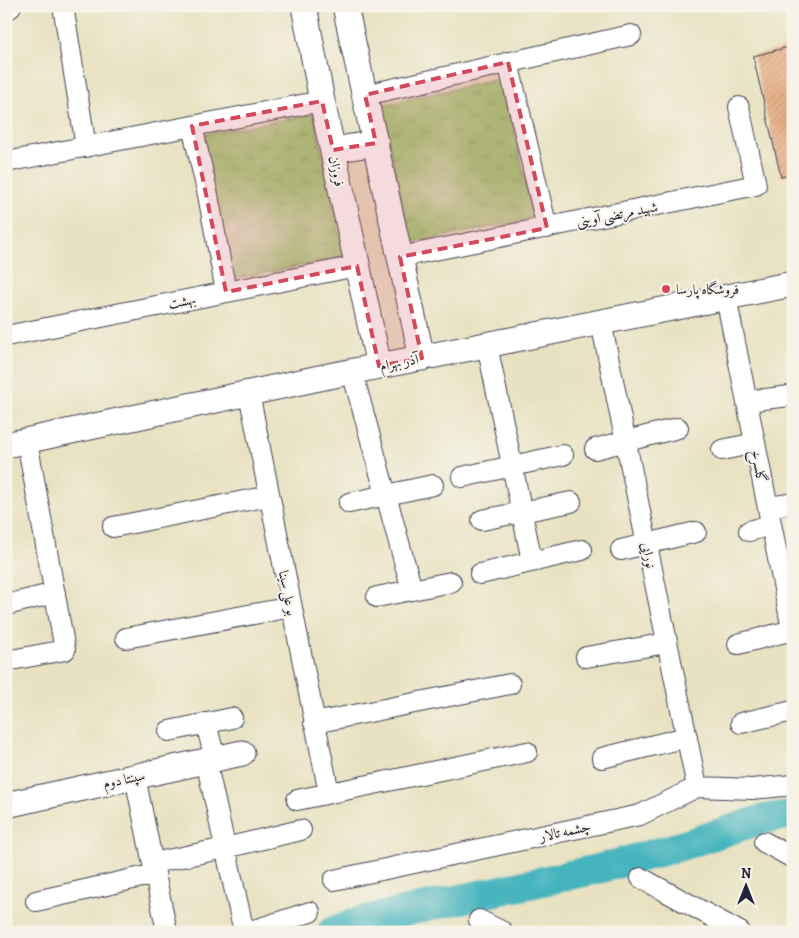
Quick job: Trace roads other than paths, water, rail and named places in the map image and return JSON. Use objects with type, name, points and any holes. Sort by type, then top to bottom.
[{"type":"street","points":[[63,6],[86,147]]},
{"type":"street","name":"فروزان","points":[[304,6],[322,101],[379,366]]},
{"type":"street","points":[[345,6],[422,358]]},
{"type":"street","points":[[365,94],[631,35]]},
{"type":"street","points":[[508,62],[547,228]]},
{"type":"street","points":[[6,162],[322,101]]},
{"type":"street","name":"شهید مرتضی آوینی","points":[[400,258],[756,185],[739,107]]},
{"type":"street","points":[[192,126],[208,195],[226,292]]},
{"type":"street","points":[[333,150],[376,144]]},
{"type":"street","name":"بهشت","points":[[6,336],[358,266]]},
{"type":"street","name":"آذر بهرام","points":[[16,443],[379,366],[793,284]]},
{"type":"street","name":"گلسرخ","points":[[726,298],[793,632]]},
{"type":"street","name":"نورایی","points":[[601,322],[697,787]]},
{"type":"street","points":[[372,335],[381,346],[395,350],[402,348],[412,339],[415,332],[415,324]]},
{"type":"street","points":[[487,345],[532,561]]},
{"type":"street","points":[[352,372],[412,590]]},
{"type":"street","name":"بو علی سینا","points":[[248,393],[329,793]]},
{"type":"street","points":[[746,401],[790,396]]},
{"type":"street","points":[[595,449],[678,428]]},
{"type":"street","points":[[6,661],[65,650],[55,593],[16,443]]},
{"type":"street","points":[[722,450],[755,443]]},
{"type":"street","points":[[462,477],[563,455]]},
{"type":"street","points":[[349,503],[433,485]]},
{"type":"street","points":[[113,527],[269,496]]},
{"type":"street","points":[[482,520],[571,502]]},
{"type":"street","points":[[749,531],[793,503]]},
{"type":"street","points":[[621,550],[696,532]]},
{"type":"street","points":[[480,574],[582,550]]},
{"type":"street","points":[[377,597],[451,582]]},
{"type":"street","points":[[6,605],[55,593]]},
{"type":"street","points":[[126,638],[291,606]]},
{"type":"street","points":[[738,644],[793,632]]},
{"type":"street","points":[[586,657],[667,643]]},
{"type":"street","points":[[314,723],[510,684]]},
{"type":"street","points":[[741,723],[793,711]]},
{"type":"street","points":[[169,731],[232,718]]},
{"type":"street","points":[[206,723],[225,848],[244,932]]},
{"type":"street","points":[[602,758],[686,737]]},
{"type":"street","points":[[297,800],[527,752]]},
{"type":"street","name":"سپنتا دوم","points":[[6,805],[242,753]]},
{"type":"street","points":[[135,777],[167,932]]},
{"type":"street","name":"چشمه تالار","points":[[334,880],[640,815],[697,787],[752,789],[793,785]]},
{"type":"street","points":[[36,901],[225,848],[301,830]]},
{"type":"street","points":[[764,842],[793,858]]},
{"type":"street","points":[[641,878],[740,932]]},
{"type":"street","points":[[248,932],[310,912]]},
{"type":"street","points":[[479,920],[503,932]]},
{"type":"waterway","points":[[332,932],[357,922],[602,868],[681,846],[763,819],[793,814]]},
{"type":"place","name":"فروشگاه پارسا","points":[[666,289]]}]
